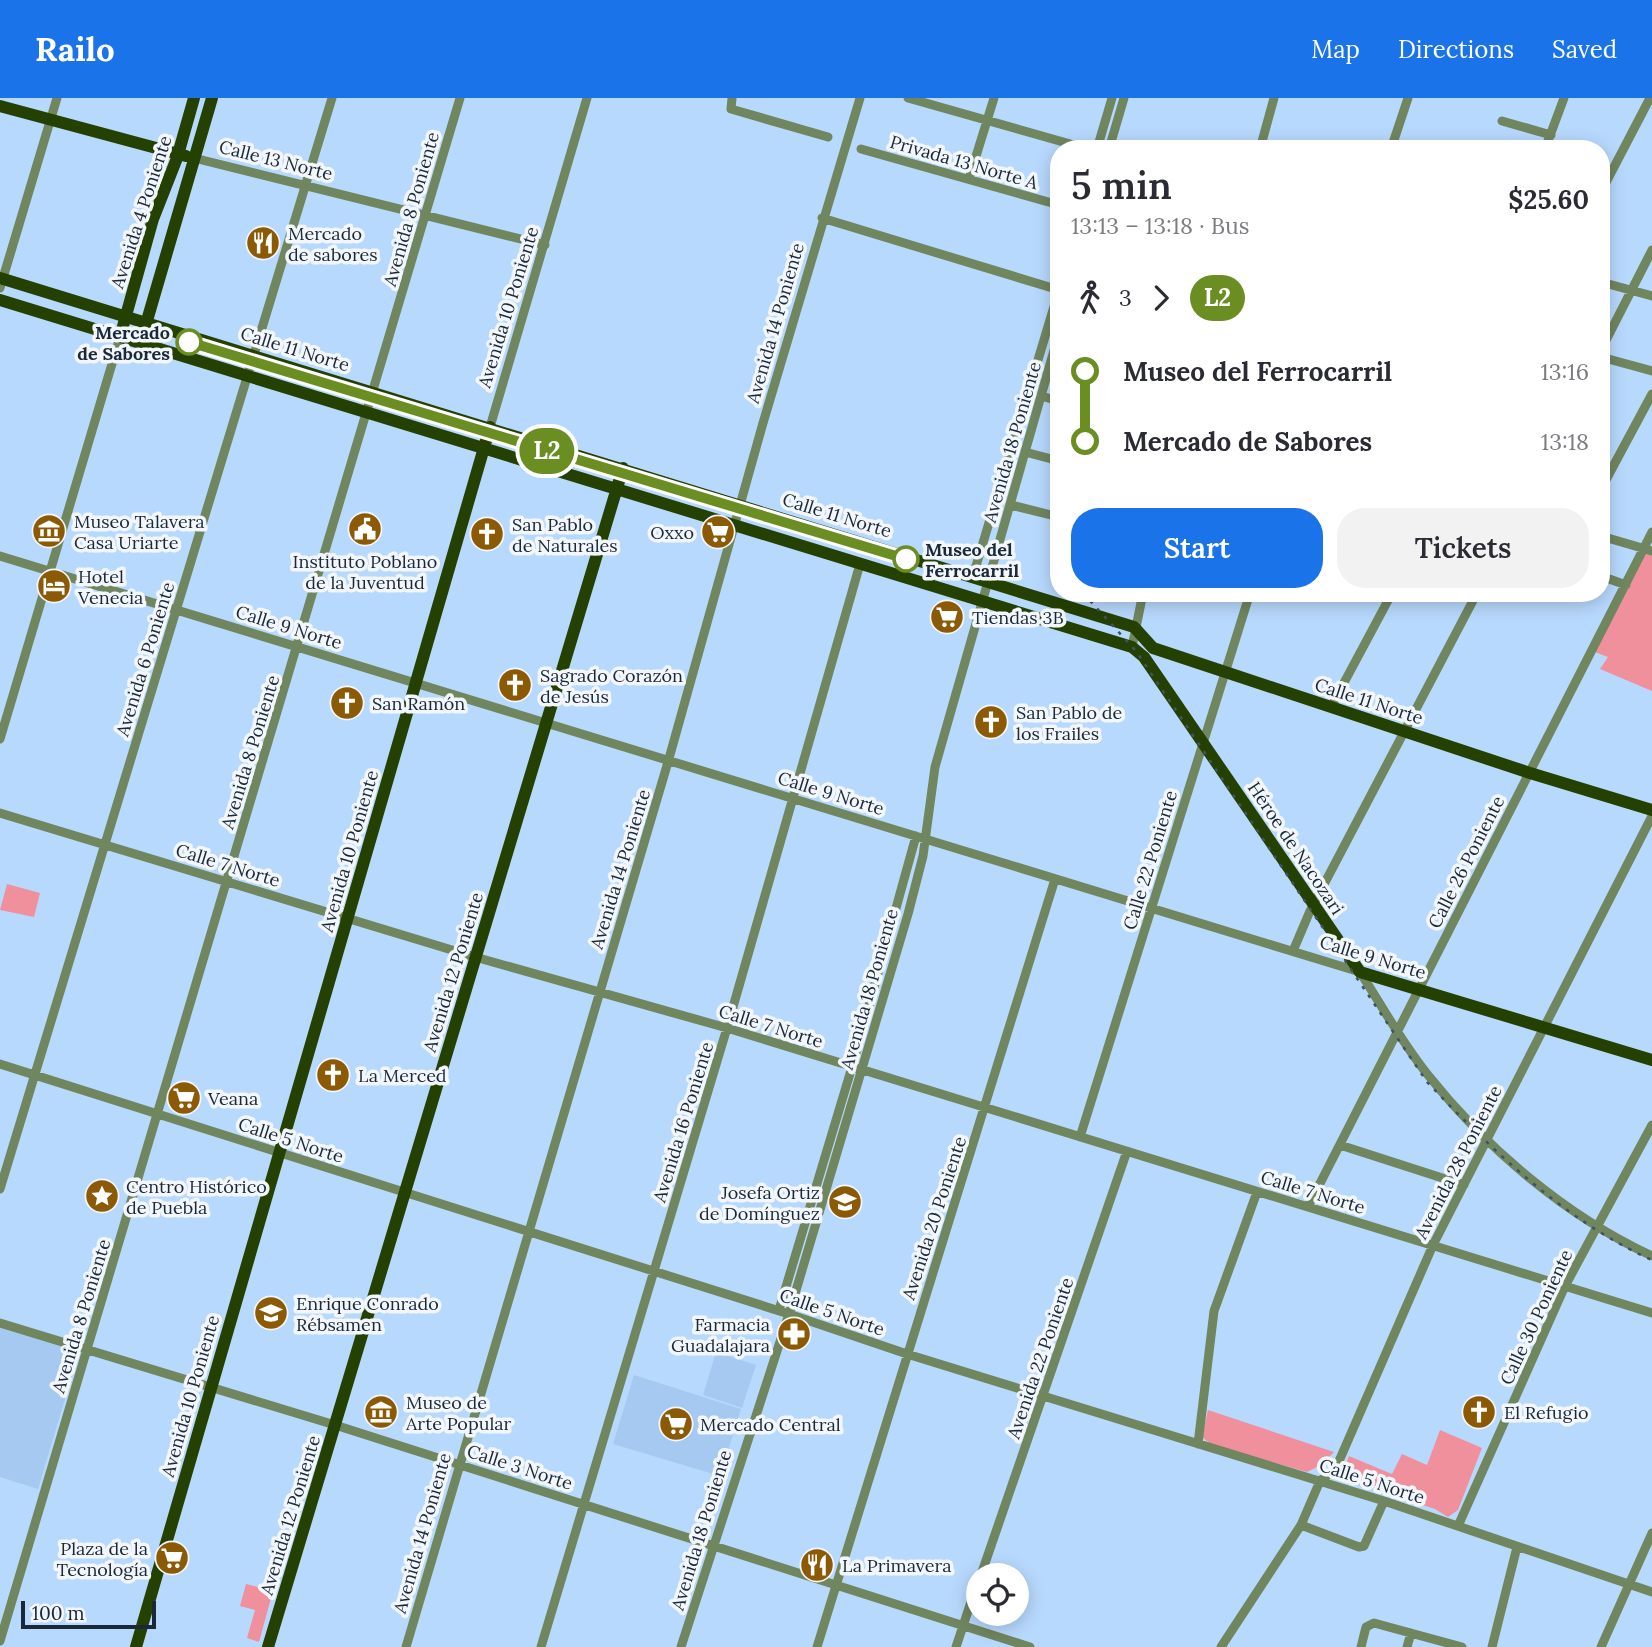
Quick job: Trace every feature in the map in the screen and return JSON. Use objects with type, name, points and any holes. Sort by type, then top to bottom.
[{"type":"main road","name":"Avenida 4 Poniente","points":[[120,337],[145,249],[194,98]]},
{"type":"main road","name":"Avenida 4 Poniente","points":[[146,324],[212,98]]},
{"type":"main road","name":"Calle 13 Norte","points":[[0,106],[194,158]]},
{"type":"main road","points":[[145,249],[148,271],[160,278]]},
{"type":"main road","name":"Calle 11 Norte","points":[[1,282],[255,354],[1050,599]]},
{"type":"main road","points":[[0,300],[1132,648]]},
{"type":"main road","name":"Avenida 10 Poniente","points":[[136,1647],[491,427]]},
{"type":"main road","name":"Avenida 12 Poniente","points":[[268,1647],[622,468]]},
{"type":"main road","name":"Calle 11 Norte","points":[[1058,602],[1134,626],[1153,648],[1530,773],[1652,810]]},
{"type":"main road","name":"Héroe de Nacozari","points":[[1132,648],[1144,657],[1360,972]]},
{"type":"main road","name":"Calle 9 Norte","points":[[1360,972],[1652,1060]]},
{"type":"street","points":[[1,282],[57,98]]},
{"type":"street","name":"Avenida 6 Poniente","points":[[0,1189],[332,98]]},
{"type":"street","name":"Avenida 8 Poniente","points":[[0,1641],[460,98]]},
{"type":"street","name":"Avenida 10 Poniente","points":[[491,427],[587,98]]},
{"type":"street","points":[[732,98],[731,109],[828,137]]},
{"type":"street","name":"Avenida 14 Poniente","points":[[406,1647],[668,762],[822,218],[860,98]]},
{"type":"street","points":[[908,98],[1057,140]]},
{"type":"street","points":[[969,179],[994,98]]},
{"type":"street","points":[[1100,140],[1112,98]]},
{"type":"street","points":[[1112,140],[1124,98]]},
{"type":"street","points":[[1262,140],[1274,98]]},
{"type":"street","points":[[1394,140],[1408,98]]},
{"type":"street","points":[[1549,140],[1564,98]]},
{"type":"street","points":[[1610,174],[1650,98]]},
{"type":"street","points":[[1502,121],[1551,135]]},
{"type":"street","name":"Privada 13 Norte A","points":[[861,149],[1050,202]]},
{"type":"street","name":"Calle 13 Norte","points":[[194,158],[545,245]]},
{"type":"street","points":[[822,218],[1050,287]]},
{"type":"street","points":[[1610,332],[1652,250]]},
{"type":"street","points":[[1610,284],[1652,296]]},
{"type":"street","name":"Avenida 18 Poniente","points":[[973,576],[1050,320]]},
{"type":"street","points":[[0,739],[120,337]]},
{"type":"street","points":[[1610,359],[1652,371]]},
{"type":"street","name":"Avenida 18 Poniente","points":[[681,1647],[862,1070],[908,914],[935,767],[1050,364]]},
{"type":"street","points":[[1610,472],[1652,394]]},
{"type":"street","points":[[1041,396],[1050,398]]},
{"type":"street","points":[[1025,452],[1050,459]]},
{"type":"street","points":[[1011,505],[1050,515]]},
{"type":"street","name":"Calle 26 Poniente","points":[[1308,1207],[1626,585],[1648,550],[1652,532]]},
{"type":"street","points":[[1610,539],[1648,550]]},
{"type":"street","name":"Calle 9 Norte","points":[[0,556],[1360,972]]},
{"type":"street","name":"Avenida 16 Poniente","points":[[541,1647],[727,1028],[860,564]]},
{"type":"street","points":[[1610,579],[1626,585]]},
{"type":"street","points":[[1132,648],[1141,602]]},
{"type":"street","name":"Calle 22 Poniente","points":[[1080,1137],[1247,602]]},
{"type":"street","points":[[1331,707],[1387,602]]},
{"type":"street","points":[[1293,951],[1314,904],[1472,602]]},
{"type":"street","name":"Calle 7 Norte","points":[[0,813],[475,957],[727,1028],[1652,1313]]},
{"type":"street","name":"Avenida 28 Poniente","points":[[1222,1647],[1301,1525],[1320,1481],[1336,1468],[1433,1245],[1652,816]]},
{"type":"street","name":"Avenida 18 Poniente","points":[[784,1312],[904,878],[920,838]]},
{"type":"street","points":[[904,878],[916,882]]},
{"type":"street","name":"Avenida 20 Poniente","points":[[817,1647],[1055,879]]},
{"type":"street","points":[[895,910],[908,914]]},
{"type":"street","points":[[886,945],[897,949]]},
{"type":"street","name":"Héroe de Nacozari","points":[[1360,972],[1428,1075],[1487,1139],[1597,1227],[1652,1256]]},
{"type":"street","points":[[872,992],[884,995]]},
{"type":"street","name":"Calle 5 Norte","points":[[0,1064],[784,1312],[907,1354],[1384,1501],[1652,1592]]},
{"type":"street","name":"Calle 30 Poniente","points":[[1458,1526],[1565,1286],[1652,1125]]},
{"type":"street","points":[[1340,1145],[1464,1185]]},
{"type":"street","name":"Avenida 22 Poniente","points":[[985,1563],[1127,1151]]},
{"type":"street","points":[[1198,1444],[1214,1311],[1257,1192]]},
{"type":"street","name":"Calle 3 Norte","points":[[0,1323],[335,1424],[836,1587],[1030,1647]]},
{"type":"street","points":[[1301,1525],[1359,1547],[1364,1546],[1384,1501]]},
{"type":"street","points":[[1601,1647],[1652,1533]]},
{"type":"street","points":[[1492,1647],[1517,1547]]},
{"type":"street","points":[[956,1647],[966,1616]]},
{"type":"street","points":[[1362,1647],[1369,1624],[1462,1647]]},
{"type":"street","points":[[1407,1647],[1411,1633]]},
{"type":"shaded area","points":[[1643,548],[1652,551],[1652,691],[1600,669],[1608,657],[1592,651]]},
{"type":"shaded area","points":[[7,884],[40,893],[34,917],[0,910]]},
{"type":"shaded area","points":[[0,1328],[79,1352],[38,1489],[0,1477]]},
{"type":"shaded area","points":[[716,1352],[756,1365],[742,1408],[703,1395]]},
{"type":"shaded area","points":[[634,1375],[741,1409],[720,1476],[613,1444]]},
{"type":"shaded area","points":[[1208,1410],[1334,1452],[1323,1464],[1307,1472],[1212,1445],[1202,1437]]},
{"type":"shaded area","points":[[1440,1430],[1482,1448],[1458,1510],[1448,1517],[1435,1509],[1345,1480],[1342,1474],[1349,1456],[1392,1474],[1402,1454],[1427,1465]]},
{"type":"shaded area","points":[[246,1584],[273,1591],[259,1642],[247,1638],[255,1610],[240,1606]]},
{"type":"railway","points":[[1091,602],[1136,651],[1427,1082],[1477,1133],[1531,1182],[1589,1225],[1652,1260]]},
{"type":"bus line","name":"L2","points":[[189,342],[906,559]]},
{"type":"place","name":"Mercado de sabores","points":[[263,243]]},
{"type":"place","name":"Mercado de Sabores","points":[[189,342]]},
{"type":"place","name":"Instituto Poblano de la Juventud","points":[[365,529]]},
{"type":"place","name":"Museo Talavera Casa Uriarte","points":[[49,531]]},
{"type":"place","name":"Oxxo","points":[[718,532]]},
{"type":"place","name":"San Pablo de Naturales","points":[[487,534]]},
{"type":"place","name":"Museo del Ferrocarril","points":[[906,559]]},
{"type":"place","name":"Hotel Venecia","points":[[54,586]]},
{"type":"place","name":"Tiendas 3B","points":[[947,617]]},
{"type":"place","name":"Sagrado Corazón de Jesús","points":[[515,685]]},
{"type":"place","name":"San Ramón","points":[[347,703]]},
{"type":"place","name":"San Pablo de los Frailes","points":[[991,722]]},
{"type":"place","name":"La Merced","points":[[333,1075]]},
{"type":"place","name":"Veana","points":[[184,1098]]},
{"type":"place","name":"Centro Histórico de Puebla","points":[[102,1196]]},
{"type":"place","name":"Josefa Ortiz de Domínguez","points":[[845,1202]]},
{"type":"place","name":"Enrique Conrado Rébsamen","points":[[271,1313]]},
{"type":"place","name":"Farmacia Guadalajara","points":[[794,1334]]},
{"type":"place","name":"Museo de Arte Popular","points":[[381,1412]]},
{"type":"place","name":"El Refugio","points":[[1479,1412]]},
{"type":"place","name":"Mercado Central","points":[[676,1424]]},
{"type":"place","name":"Plaza de la Tecnología","points":[[172,1558]]},
{"type":"place","name":"La Primavera","points":[[817,1565]]}]
